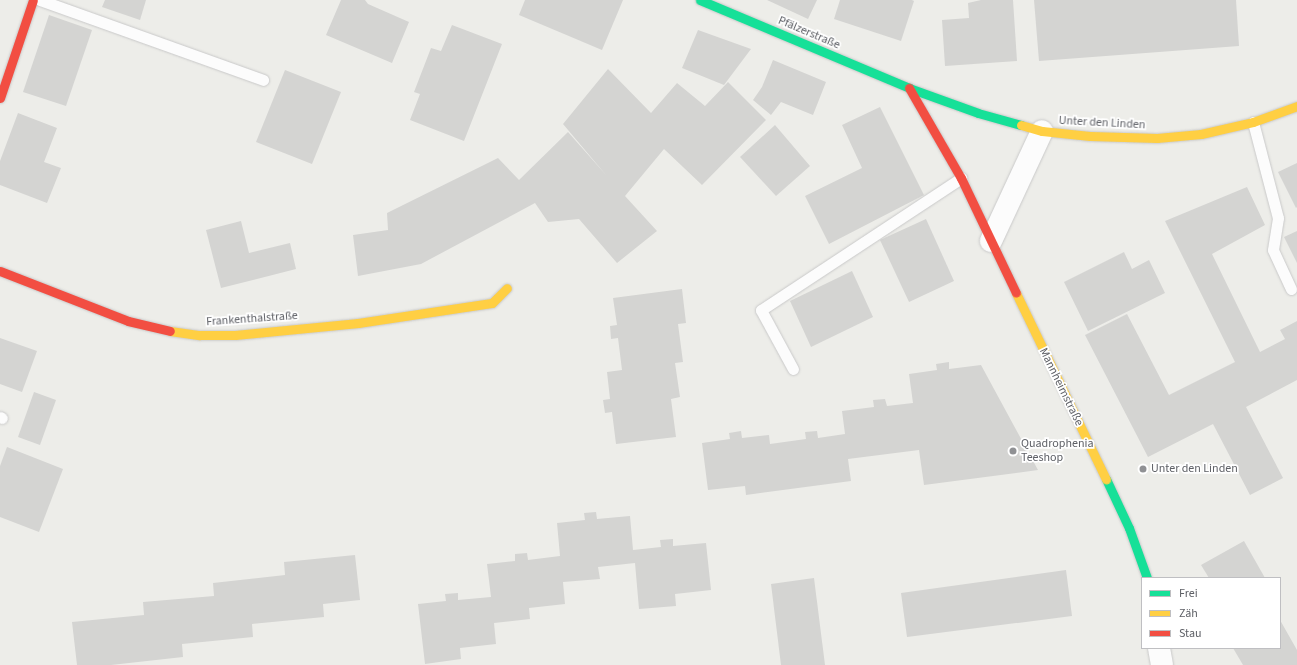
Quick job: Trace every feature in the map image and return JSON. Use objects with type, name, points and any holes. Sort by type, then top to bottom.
[{"type":"street","points":[[0,98],[32,0]]},
{"type":"street","name":"Pfälzerstraße","points":[[700,0],[909,88]]},
{"type":"street","name":"Unter den Linden","points":[[909,88],[978,113],[1042,131],[1090,136],[1157,138],[1201,134],[1253,122],[1297,106]]},
{"type":"street","name":"Mannheimstraße","points":[[909,88],[961,178],[1129,528],[1147,577]]},
{"type":"street","points":[[991,241],[1042,131]]},
{"type":"street","name":"Frankenthalstraße","points":[[0,271],[128,321],[160,329],[200,335],[235,335],[358,323],[492,303],[507,288]]},
{"type":"street","points":[[1159,649],[1162,665]]},
{"type":"lane","points":[[40,0],[262,80]]},
{"type":"lane","points":[[1253,122],[1278,218],[1273,250],[1291,289]]},
{"type":"lane","points":[[793,369],[761,310],[961,178]]},
{"type":"building","points":[[105,0],[146,0],[140,20],[102,7]]},
{"type":"building","points":[[341,0],[365,0],[368,4],[409,22],[392,63],[326,35]]},
{"type":"building","points":[[525,0],[623,0],[602,50],[519,15]]},
{"type":"building","points":[[767,0],[817,0],[808,19]]},
{"type":"building","points":[[840,0],[914,1],[901,41],[834,19]]},
{"type":"building","points":[[981,0],[1013,0],[1017,61],[945,66],[942,20],[969,18],[968,3]]},
{"type":"building","points":[[1034,0],[1236,0],[1239,46],[1039,61]]},
{"type":"building","points":[[49,15],[92,30],[66,106],[23,92]]},
{"type":"building","points":[[452,25],[502,44],[464,141],[410,120],[420,94],[414,92],[431,48],[441,51]]},
{"type":"building","points":[[698,30],[751,49],[724,85],[682,68]]},
{"type":"building","points":[[773,60],[826,82],[813,115],[781,102],[771,115],[753,100],[762,87]]},
{"type":"building","points":[[608,69],[651,113],[677,83],[705,106],[728,82],[766,120],[702,185],[664,149],[625,196],[657,231],[617,263],[579,219],[548,222],[535,203],[421,264],[358,276],[353,235],[388,230],[387,213],[498,158],[519,180],[568,132],[606,175],[563,124]]},
{"type":"building","points":[[285,70],[341,92],[312,164],[256,142]]},
{"type":"building","points":[[880,107],[924,195],[829,244],[805,196],[862,168],[842,125]]},
{"type":"building","points":[[18,113],[57,128],[44,162],[61,168],[47,203],[0,185],[0,161]]},
{"type":"building","points":[[775,125],[810,166],[776,196],[740,157]]},
{"type":"building","points":[[1297,163],[1297,207],[1296,208],[1278,172]]},
{"type":"building","points":[[1247,187],[1265,225],[1212,254],[1260,352],[1285,339],[1280,330],[1297,321],[1297,380],[1246,407],[1283,478],[1250,495],[1213,424],[1148,457],[1085,335],[1127,314],[1169,395],[1235,362],[1165,221]]},
{"type":"building","points":[[926,219],[954,281],[909,302],[880,240]]},
{"type":"building","points":[[241,221],[249,253],[290,243],[296,269],[221,288],[206,230]]},
{"type":"building","points":[[1297,231],[1297,263],[1284,237]]},
{"type":"building","points":[[1124,252],[1132,269],[1149,260],[1165,293],[1088,331],[1064,282]]},
{"type":"building","points":[[852,271],[873,317],[811,347],[790,301]]},
{"type":"building","points":[[682,289],[686,323],[678,324],[683,362],[675,363],[680,397],[671,399],[676,437],[616,444],[612,412],[605,413],[603,400],[610,399],[607,372],[622,370],[618,338],[611,339],[610,326],[617,325],[613,298]]},
{"type":"building","points":[[0,338],[37,351],[22,392],[0,384]]},
{"type":"building","points":[[949,362],[949,369],[981,365],[1038,470],[924,485],[919,450],[848,459],[851,481],[746,495],[745,486],[708,490],[702,443],[730,439],[729,433],[741,431],[742,438],[769,435],[770,444],[806,439],[805,432],[817,431],[818,438],[845,434],[842,411],[874,407],[873,400],[885,399],[887,406],[913,403],[909,374],[937,370],[936,364]]},
{"type":"building","points":[[34,392],[56,400],[40,445],[18,437]]},
{"type":"building","points":[[7,447],[63,469],[39,532],[0,517],[0,466]]},
{"type":"building","points":[[596,512],[597,519],[630,516],[633,550],[661,547],[660,540],[673,539],[673,546],[706,543],[711,590],[675,594],[676,606],[639,609],[635,563],[598,567],[600,579],[563,582],[565,604],[529,608],[530,619],[494,623],[496,644],[460,648],[461,659],[425,664],[418,604],[446,601],[445,594],[458,593],[458,600],[491,597],[487,564],[515,561],[515,554],[527,553],[528,560],[560,556],[557,523],[585,520],[584,513]]},
{"type":"building","points":[[1244,541],[1264,577],[1208,577],[1201,565]]},
{"type":"building","points":[[355,555],[360,600],[323,604],[324,617],[252,624],[253,637],[182,644],[183,657],[111,665],[77,665],[72,622],[144,615],[143,602],[214,596],[213,583],[285,575],[284,562]]},
{"type":"building","points":[[1066,570],[1072,616],[907,637],[901,593]]},
{"type":"building","points":[[814,578],[825,665],[781,665],[771,584]]},
{"type":"building","points":[[1281,622],[1297,650],[1297,665],[1243,665],[1234,649],[1281,649]]},
{"type":"traffic: fast","points":[[700,0],[909,88],[978,113],[1021,125]]},
{"type":"traffic: fast","points":[[1106,479],[1129,528],[1147,577]]},
{"type":"traffic: slow","points":[[1021,125],[1042,131],[1090,136],[1157,138],[1201,134],[1253,122],[1297,106]]},
{"type":"traffic: slow","points":[[170,331],[200,335],[235,335],[358,323],[492,303],[507,288]]},
{"type":"traffic: slow","points":[[1016,293],[1106,479]]},
{"type":"traffic: jam","points":[[0,98],[33,0]]},
{"type":"traffic: jam","points":[[909,88],[961,178],[1016,293]]},
{"type":"traffic: jam","points":[[0,271],[128,321],[170,331]]},
{"type":"place","name":"Quadrophenia Teeshop","points":[[1013,451]]},
{"type":"place","name":"Unter den Linden","points":[[1143,469]]}]
